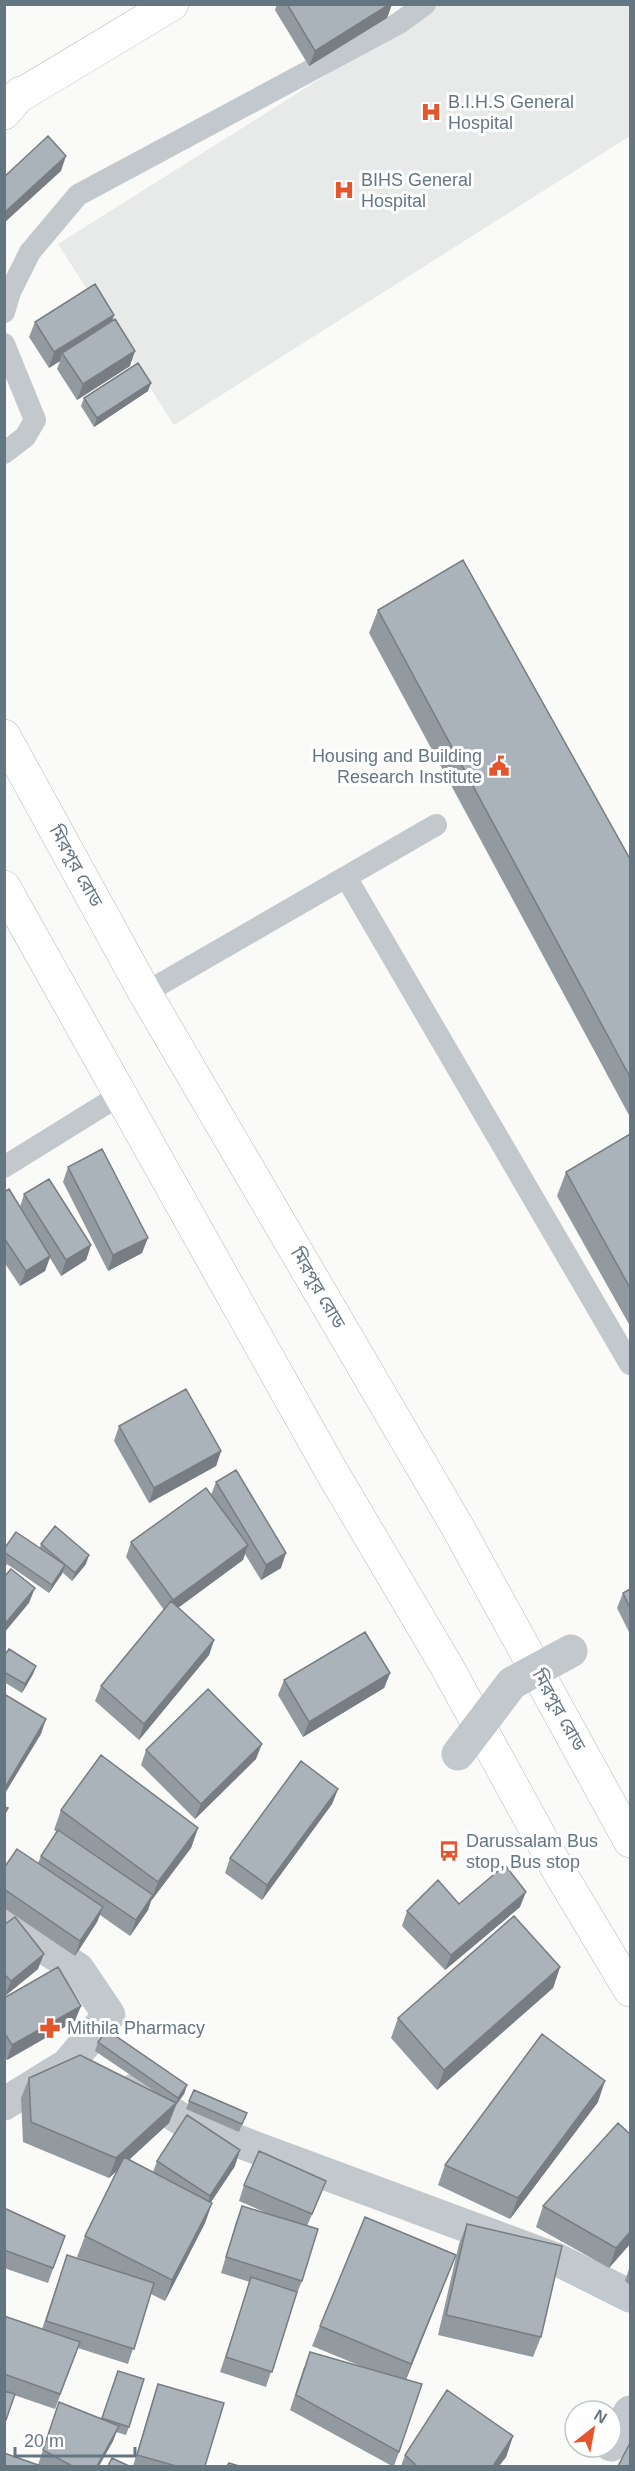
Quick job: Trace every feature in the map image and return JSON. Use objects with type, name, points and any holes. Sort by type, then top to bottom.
[{"type":"main road","points":[[10,104],[172,4]]},
{"type":"main road","name":"মিরপুর রোড","points":[[4,736],[145,993],[457,1527],[630,1841]]},
{"type":"main road","points":[[4,887],[329,1467],[446,1665],[557,1868],[630,1990]]},
{"type":"street","points":[[458,1754],[512,1683],[571,1652]]},
{"type":"street","points":[[4,1922],[78,1969],[109,2015],[90,2073]]},
{"type":"street","points":[[4,2104],[90,2073],[125,2085],[186,2122],[558,2260],[630,2296]]},
{"type":"lane","points":[[4,312],[10,292],[30,252],[78,195],[399,23],[424,4]]},
{"type":"lane","points":[[4,344],[35,420],[25,437],[4,453]]},
{"type":"lane","points":[[145,993],[436,825]]},
{"type":"lane","points":[[346,877],[630,1364]]},
{"type":"lane","points":[[4,1167],[120,1095]]},
{"type":"shaded area","name":"BIHS General Hospital","points":[[437,5],[630,5],[628,14],[630,17],[630,136],[174,425],[58,244]]},
{"type":"building","points":[[287,4],[390,4],[315,51]]},
{"type":"building","points":[[48,136],[66,156],[4,213],[4,177]]},
{"type":"building","points":[[95,284],[114,315],[54,352],[35,322]]},
{"type":"building","points":[[115,319],[135,351],[83,384],[62,353]]},
{"type":"building","points":[[138,363],[151,383],[97,418],[84,398]]},
{"type":"building","name":"Housing and Building Research Institute","points":[[463,560],[630,859],[630,1077],[378,610]]},
{"type":"building","points":[[630,1134],[630,1288],[566,1172]]},
{"type":"building","points":[[102,1149],[148,1238],[113,1255],[68,1167]]},
{"type":"building","points":[[49,1179],[91,1245],[66,1260],[24,1194]]},
{"type":"building","points":[[9,1189],[50,1256],[26,1271],[4,1238],[4,1192]]},
{"type":"building","points":[[186,1389],[221,1451],[154,1488],[119,1426]]},
{"type":"building","points":[[236,1470],[286,1553],[266,1565],[216,1482]]},
{"type":"building","points":[[206,1488],[248,1545],[173,1600],[131,1542]]},
{"type":"building","points":[[55,1526],[89,1555],[75,1573],[41,1544]]},
{"type":"building","points":[[16,1532],[65,1565],[52,1585],[4,1552]]},
{"type":"building","points":[[11,1569],[35,1588],[4,1625],[4,1577]]},
{"type":"building","points":[[630,1589],[630,1608],[623,1593]]},
{"type":"building","points":[[171,1601],[214,1640],[144,1724],[101,1686]]},
{"type":"building","points":[[365,1632],[390,1673],[309,1722],[284,1680]]},
{"type":"building","points":[[9,1649],[36,1666],[25,1684],[4,1672],[4,1656]]},
{"type":"building","points":[[208,1689],[262,1744],[201,1804],[146,1750]]},
{"type":"building","points":[[4,1694],[46,1719],[4,1789]]},
{"type":"building","points":[[101,1755],[198,1828],[158,1882],[61,1810]]},
{"type":"building","points":[[301,1761],[338,1789],[267,1885],[230,1858]]},
{"type":"building","points":[[58,1830],[153,1895],[136,1920],[41,1856]]},
{"type":"building","points":[[17,1849],[103,1907],[80,1941],[4,1889],[4,1868]]},
{"type":"building","points":[[505,1865],[526,1892],[451,1955],[407,1911],[438,1880],[459,1904]]},
{"type":"building","points":[[514,1916],[560,1967],[444,2070],[398,2018]]},
{"type":"building","points":[[15,1917],[44,1954],[11,1981],[4,1974],[4,1925]]},
{"type":"building","points":[[58,1967],[81,2006],[12,2045],[4,2032],[4,1998]]},
{"type":"building","points":[[107,2030],[187,2085],[178,2098],[98,2042]]},
{"type":"building","points":[[542,2034],[605,2081],[518,2198],[445,2165]]},
{"type":"building","points":[[80,2055],[176,2103],[116,2158],[31,2122],[29,2078]]},
{"type":"building","points":[[194,2090],[247,2113],[242,2124],[189,2101]]},
{"type":"building","points":[[187,2115],[240,2150],[210,2196],[157,2161]]},
{"type":"building","points":[[618,2123],[630,2134],[630,2232],[616,2248],[543,2206]]},
{"type":"building","points":[[259,2151],[326,2181],[312,2214],[244,2185]]},
{"type":"building","points":[[124,2157],[212,2203],[172,2280],[85,2236]]},
{"type":"building","points":[[242,2206],[318,2229],[302,2281],[226,2257]]},
{"type":"building","points":[[4,2208],[65,2236],[53,2268],[4,2250]]},
{"type":"building","points":[[365,2217],[456,2255],[411,2364],[320,2326]]},
{"type":"building","points":[[467,2224],[562,2246],[541,2337],[446,2315]]},
{"type":"building","points":[[67,2255],[154,2283],[134,2349],[46,2321]]},
{"type":"building","points":[[251,2277],[297,2292],[272,2372],[226,2357]]},
{"type":"building","points":[[4,2316],[80,2342],[60,2394],[4,2374]]},
{"type":"building","points":[[310,2352],[422,2384],[399,2452],[296,2395]]},
{"type":"building","points":[[118,2371],[144,2379],[129,2427],[102,2418]]},
{"type":"building","points":[[158,2384],[224,2403],[205,2466],[176,2466],[137,2455]]},
{"type":"building","points":[[447,2390],[513,2436],[493,2466],[417,2466],[405,2455]]},
{"type":"building","points":[[4,2391],[15,2394],[6,2420],[4,2420]]},
{"type":"building","points":[[59,2402],[119,2426],[97,2466],[72,2466],[43,2450]]},
{"type":"building","points":[[630,2443],[630,2466],[618,2466]]},
{"type":"building","points":[[4,2453],[41,2466],[4,2466]]},
{"type":"building","points":[[112,2458],[129,2466],[108,2466]]},
{"type":"place","name":"B.I.H.S General Hospital","points":[[431,112]]},
{"type":"place","name":"BIHS General Hospital","points":[[344,190]]},
{"type":"place","name":"Housing and Building Research Institute","points":[[499,766]]},
{"type":"place","name":"Darussalam Bus stop, Bus stop","points":[[449,1851]]},
{"type":"place","name":"Mithila Pharmacy","points":[[50,2028]]}]
